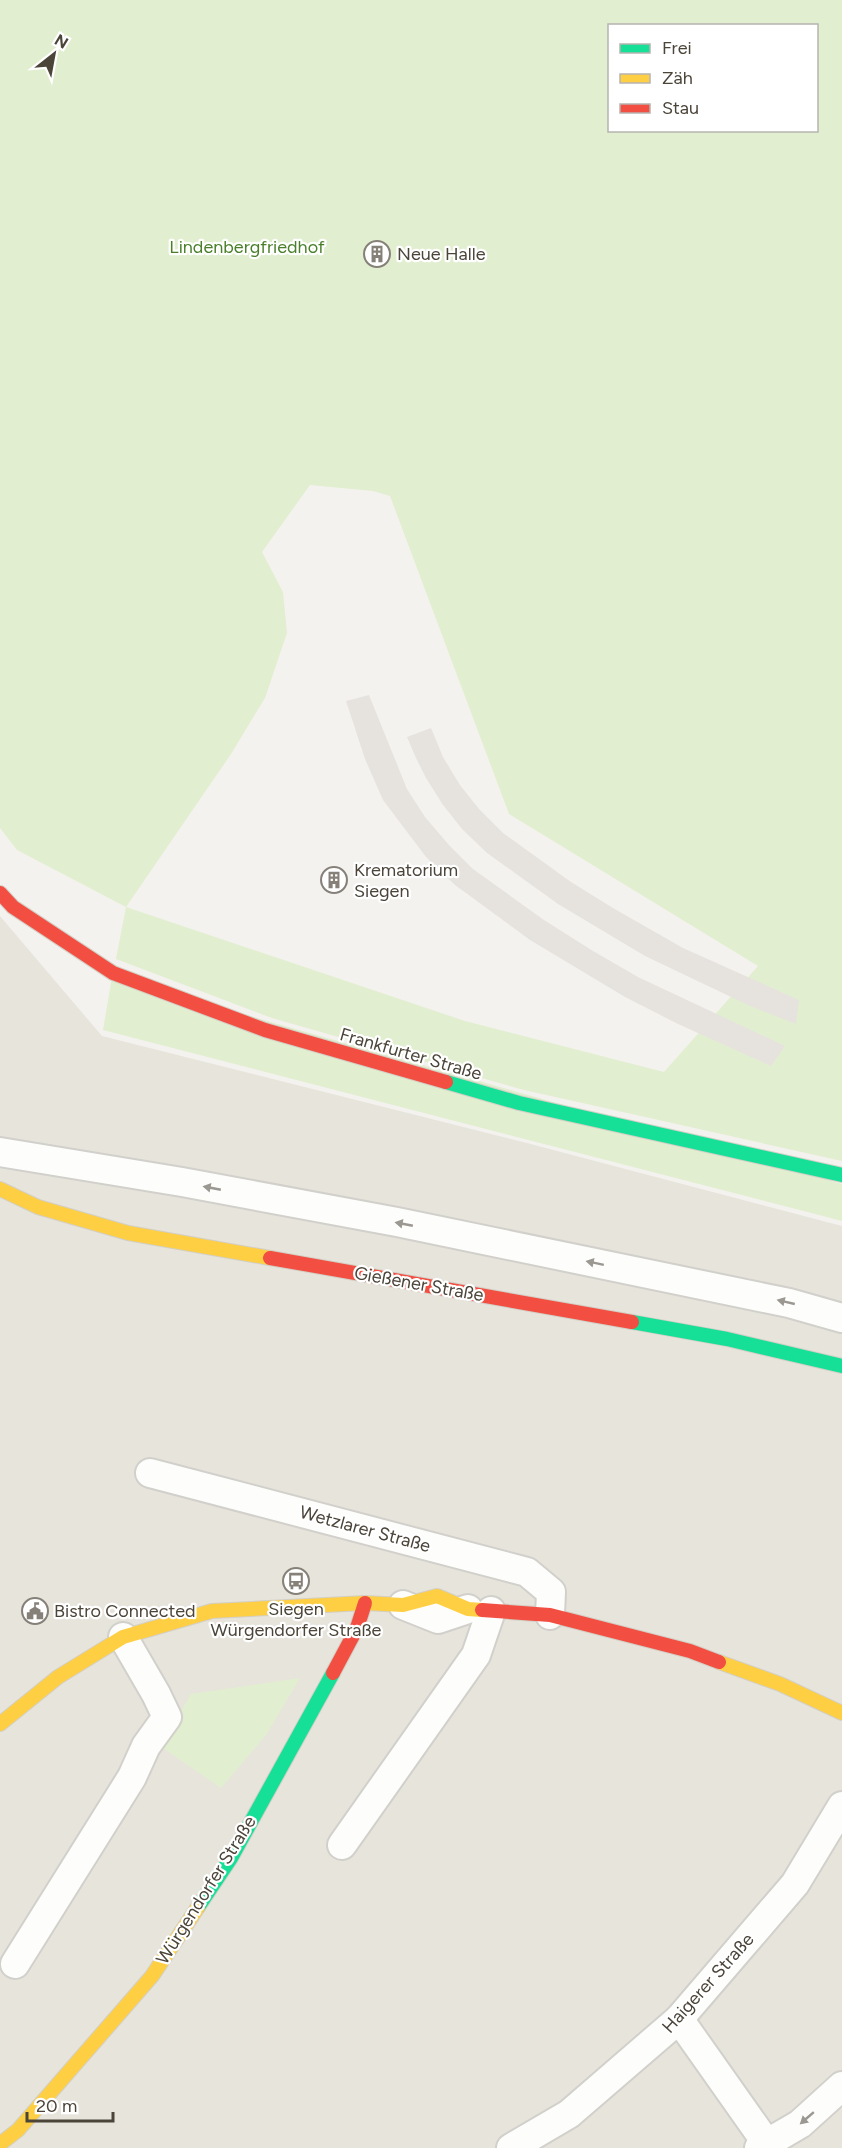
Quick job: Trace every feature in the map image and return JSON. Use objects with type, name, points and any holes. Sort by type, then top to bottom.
[{"type":"street","name":"Frankfurter Straße","points":[[0,893],[13,907],[113,973],[265,1030],[519,1103],[842,1175]]},
{"type":"street","points":[[0,1152],[182,1182],[397,1222],[789,1303],[842,1318]]},
{"type":"street","name":"Gießener Straße","points":[[0,1189],[38,1207],[129,1233],[726,1339],[842,1366]]},
{"type":"street","name":"Wetzlarer Straße","points":[[150,1473],[527,1572],[551,1592],[550,1615]]},
{"type":"street","points":[[0,1724],[58,1677],[123,1637],[213,1611],[365,1603],[403,1605],[438,1619],[480,1610],[550,1615],[690,1651],[780,1684],[842,1713]]},
{"type":"street","name":"Würgendorfer Straße","points":[[0,2144],[18,2130],[152,1976],[239,1844],[357,1628],[365,1603]]},
{"type":"street","points":[[342,1845],[476,1655],[480,1610]]},
{"type":"street","points":[[15,1964],[132,1777],[146,1746],[167,1717],[123,1637]]},
{"type":"street","name":"Haigerer Straße","points":[[511,2148],[568,2114],[680,2019],[795,1884],[842,1806]]},
{"type":"street","points":[[680,2019],[765,2146],[800,2124],[842,2086]]},
{"type":"shaded area","points":[[369,695],[407,789],[425,817],[473,869],[544,920],[638,977],[785,1046],[771,1066],[625,997],[530,940],[455,885],[426,857],[383,800],[365,759],[346,701]]},
{"type":"shaded area","points":[[431,728],[443,757],[460,785],[479,809],[503,833],[571,882],[683,948],[799,1000],[796,1024],[750,1006],[645,956],[558,904],[487,853],[462,829],[443,805],[416,758],[407,737]]},
{"type":"shaded area","points":[[0,916],[102,1036],[523,1142],[842,1226],[842,2148],[0,2148]]},
{"type":"green space","name":"Lindenbergfriedhof","points":[[0,0],[842,0],[842,1161],[524,1090],[272,1018],[116,959],[126,907],[17,850],[0,828]],"holes":[[[310,485],[373,491],[390,496],[509,814],[758,966],[664,1072],[465,1021],[126,907],[231,754],[265,698],[287,633],[283,592],[262,552]]]},
{"type":"green space","points":[[112,977],[842,1184],[842,1221],[103,1030]]},
{"type":"green space","points":[[300,1678],[266,1735],[221,1788],[160,1746],[191,1694]]},
{"type":"traffic: fast","points":[[446,1082],[519,1103],[842,1175]]},
{"type":"traffic: fast","points":[[632,1322],[727,1339],[842,1366]]},
{"type":"traffic: fast","points":[[198,1907],[231,1858],[333,1673]]},
{"type":"traffic: slow","points":[[0,1189],[38,1207],[128,1233],[270,1258]]},
{"type":"traffic: slow","points":[[0,1724],[58,1677],[123,1637],[212,1611],[365,1603],[403,1605],[437,1596],[468,1609],[482,1610]]},
{"type":"traffic: slow","points":[[719,1662],[780,1684],[842,1713]]},
{"type":"traffic: slow","points":[[0,2144],[18,2130],[152,1976],[198,1907]]},
{"type":"traffic: jam","points":[[0,893],[13,907],[113,973],[265,1030],[446,1082]]},
{"type":"traffic: jam","points":[[270,1258],[632,1322]]},
{"type":"traffic: jam","points":[[333,1673],[357,1628],[365,1603]]},
{"type":"traffic: jam","points":[[482,1610],[550,1615],[690,1651],[719,1662]]},
{"type":"place","name":"Neue Halle","points":[[377,254]]},
{"type":"place","name":"Krematorium Siegen","points":[[334,880]]},
{"type":"place","name":"Siegen Würgendorfer Straße","points":[[296,1581]]},
{"type":"place","name":"Bistro Connected","points":[[35,1611]]}]
